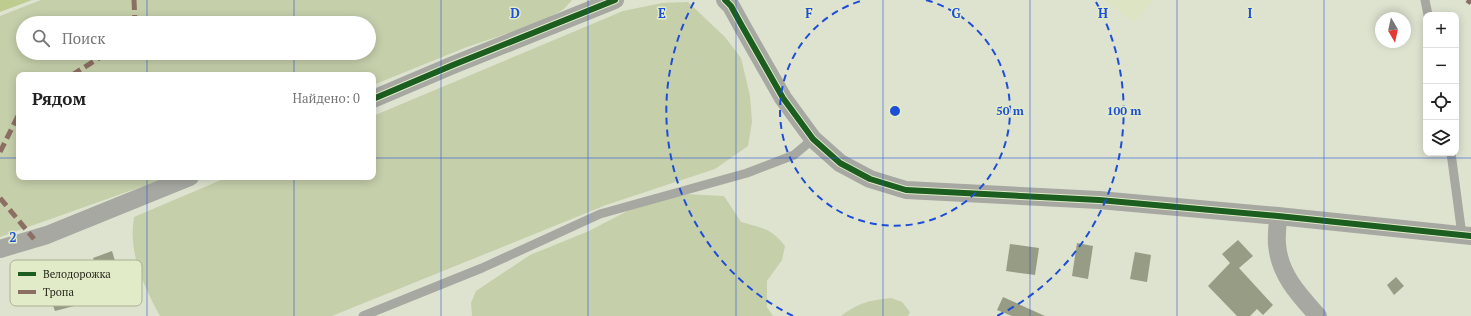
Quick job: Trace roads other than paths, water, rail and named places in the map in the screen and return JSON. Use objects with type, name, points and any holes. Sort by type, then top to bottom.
[{"type":"street","points":[[376,98],[615,0]]},
{"type":"street","points":[[725,0],[731,6],[783,98],[813,139],[840,164],[870,179],[906,190],[1098,200],[1278,216],[1467,236]]},
{"type":"street","points":[[0,249],[47,235],[183,180]]},
{"type":"street","points":[[1278,216],[1277,243],[1281,265],[1298,294],[1318,316]]},
{"type":"lane","points":[[1425,0],[1427,12]]},
{"type":"lane","points":[[363,316],[482,268],[600,214],[747,173],[794,155],[813,139]]},
{"type":"lane","points":[[1452,156],[1467,236]]}]
